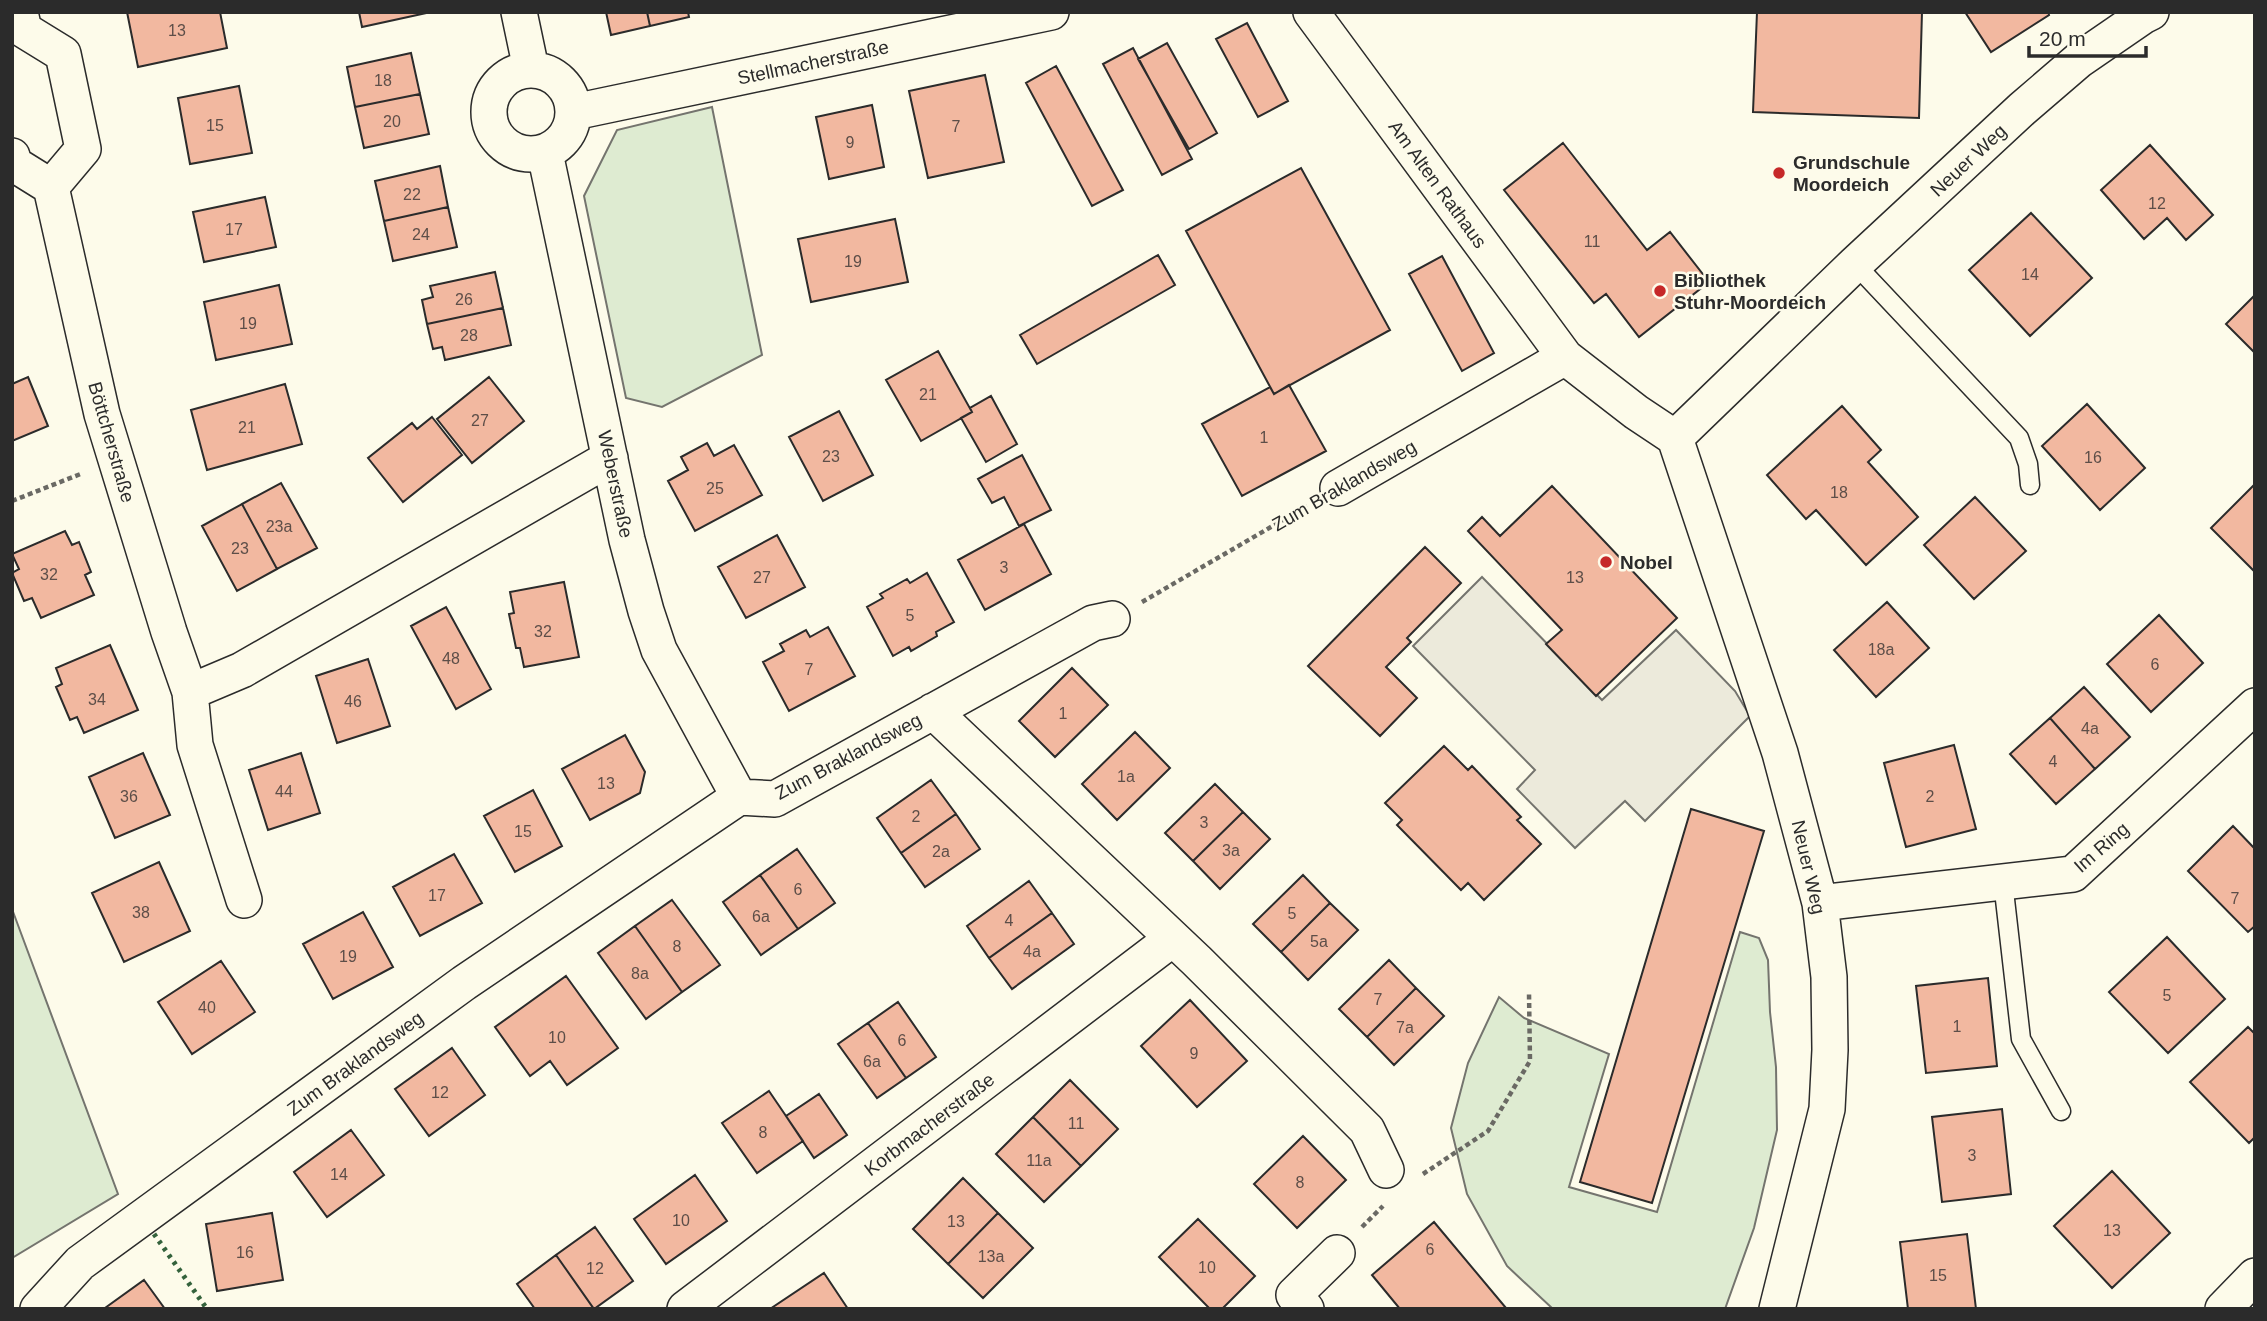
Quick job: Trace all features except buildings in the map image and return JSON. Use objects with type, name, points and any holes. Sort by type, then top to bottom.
[{"type":"street","points":[[519,12],[531,69]]},
{"type":"street","name":"Stellmacherstraße","points":[[574,112],[935,24],[1051,12]]},
{"type":"street","name":"Am Alten Rathaus","points":[[1311,12],[1565,357]]},
{"type":"street","name":"Neuer Weg","points":[[1777,1309],[1827,1110],[1829,977],[1820,903],[1780,753],[1675,438],[1855,264],[2079,60],[2151,12]]},
{"type":"street","points":[[12,156],[14,164],[51,187],[83,149],[62,54],[19,29]]},
{"type":"street","points":[[531,69],[552,75],[568,90],[574,112],[570,129],[560,144],[545,153],[527,155],[509,149],[495,137],[488,119],[489,101],[498,84],[512,73],[531,69]]},
{"type":"street","name":"Weberstraße","points":[[545,153],[628,540],[659,650],[739,797]]},
{"type":"street","name":"Böttcherstraße","points":[[51,187],[102,414],[190,692],[195,746],[244,900]]},
{"type":"street","points":[[1565,357],[1636,412],[1675,438]]},
{"type":"street","name":"Zum Braklandsweg","points":[[1338,488],[1565,357]]},
{"type":"street","points":[[190,692],[242,670],[610,458]]},
{"type":"street","name":"Zum Braklandsweg","points":[[38,1309],[80,1263],[464,983],[739,797],[775,799],[1093,622],[1112,619]]},
{"type":"street","name":"Im Ring","points":[[1820,903],[2073,874],[2255,706]]},
{"type":"street","points":[[933,710],[1197,961],[1367,1130],[1394,1179]]},
{"type":"street","name":"Korbmacherstraße","points":[[685,1309],[1172,940]]},
{"type":"street","points":[[1306,1309],[1294,1295],[1337,1253]]},
{"type":"street","points":[[2223,1309],[2255,1276]]},
{"type":"lane","points":[[1855,264],[2019,438],[2028,464],[2030,485]]},
{"type":"lane","points":[[2003,882],[2021,1039],[2061,1111]]},
{"type":"path","points":[[12,501],[116,459]]},
{"type":"path","name":"Zum Braklandsweg","points":[[1112,619],[1338,488]]},
{"type":"path","points":[[1337,1253],[1394,1179],[1488,1131],[1530,1060],[1529,993]]},
{"type":"green space","points":[[712,107],[762,355],[662,407],[626,398],[584,196],[617,130]]},
{"type":"green space","points":[[12,909],[118,1194],[12,1258]]},
{"type":"green space","points":[[1740,932],[1759,938],[1768,960],[1776,1067],[1777,1130],[1754,1228],[1725,1309],[1553,1309],[1507,1266],[1467,1194],[1451,1128],[1468,1063],[1499,997],[1524,1018],[1609,1054],[1569,1187],[1657,1212]]},
{"type":"shaded area","points":[[1482,577],[1602,700],[1676,630],[1735,691],[1750,716],[1645,821],[1625,801],[1575,848],[1517,789],[1535,770],[1413,646]]},
{"type":"hedge","points":[[154,1234],[207,1309]]},
{"type":"place","name":"Grundschule Moordeich","points":[[1779,173]]},
{"type":"place","name":"Bibliothek Stuhr-Moordeich","points":[[1660,291]]},
{"type":"place","name":"Nobel","points":[[1606,562]]}]
